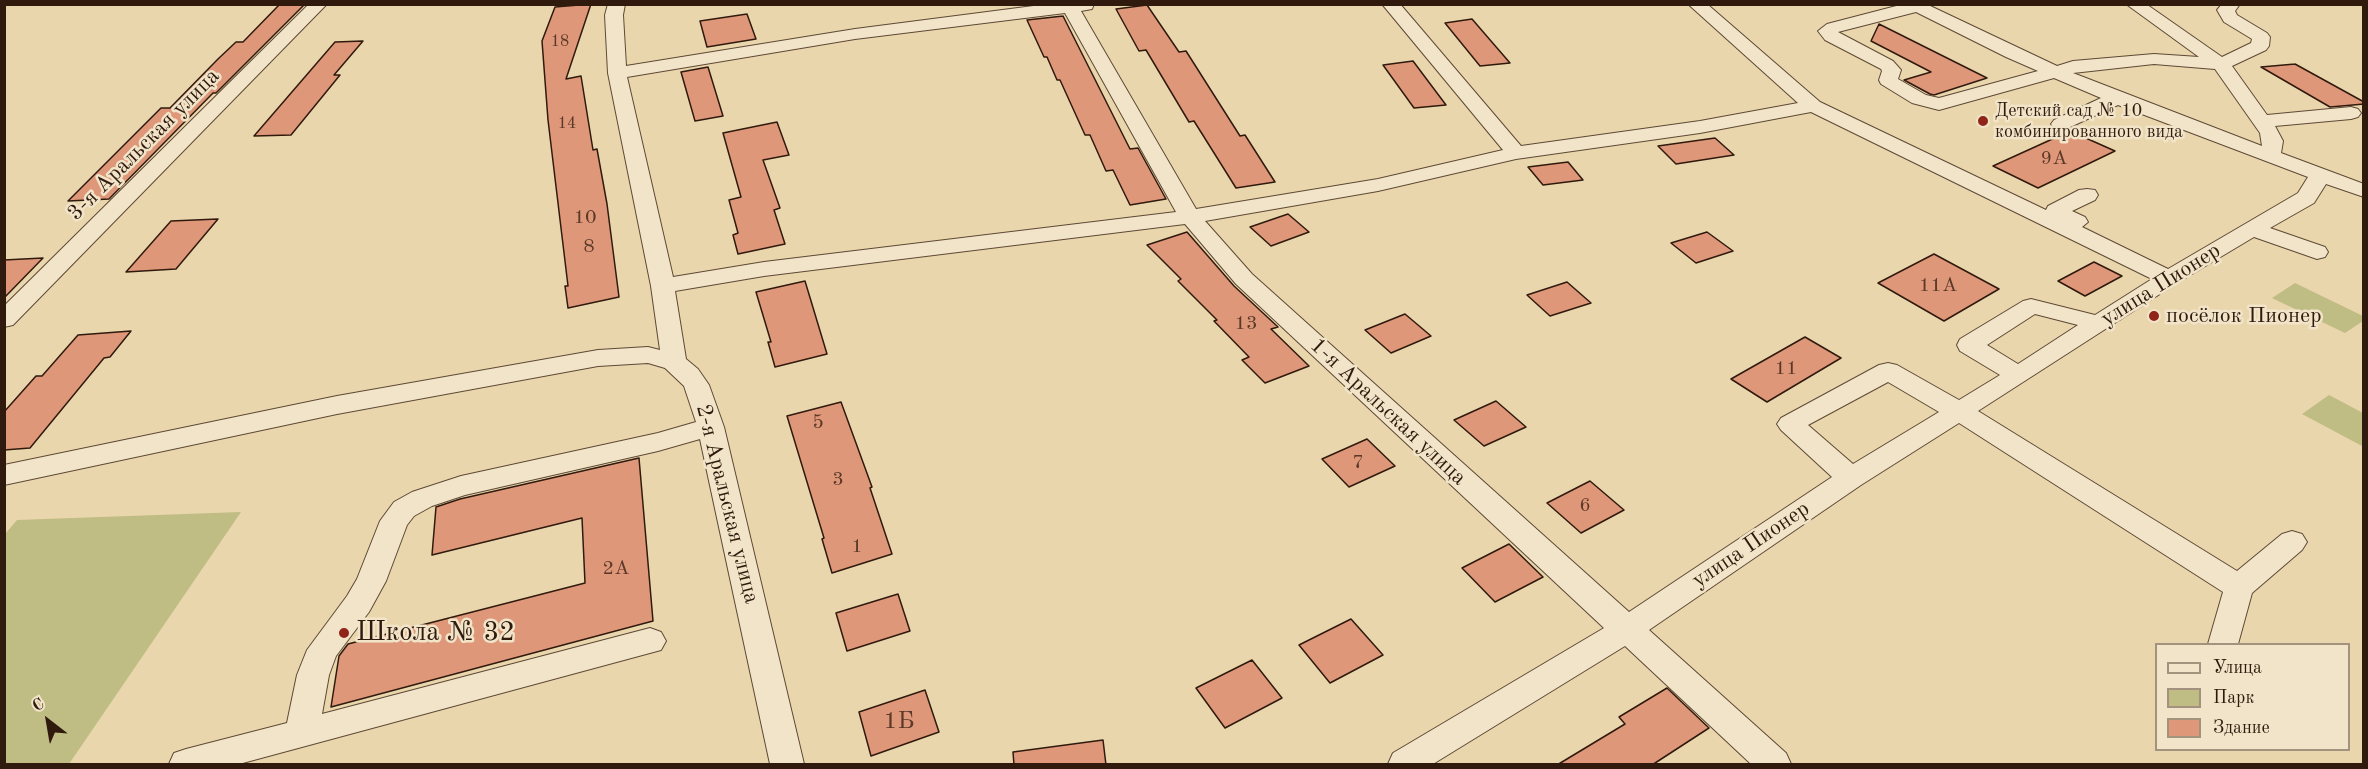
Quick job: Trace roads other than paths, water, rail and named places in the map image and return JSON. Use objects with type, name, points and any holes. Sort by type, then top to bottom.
[{"type":"street","name":"3-я Аральская улица","points":[[4,320],[319,4]]},
{"type":"street","points":[[4,475],[337,405],[598,358],[648,355],[674,362],[663,286],[617,73],[614,15],[617,4]]},
{"type":"street","points":[[1390,4],[1516,153]]},
{"type":"street","points":[[1696,4],[1813,106],[2174,274]]},
{"type":"street","points":[[2134,4],[2221,64],[2263,121],[2273,141],[2270,157]]},
{"type":"street","points":[[2232,4],[2226,10],[2230,18],[2261,37],[2260,46],[2221,64],[2154,59],[2108,62],[2052,71],[1949,103],[1931,103],[1893,84],[1888,80],[1892,70],[1887,65],[1831,36],[1827,31],[1914,6],[2052,71],[2117,98],[2319,176],[2364,190]]},
{"type":"street","points":[[617,73],[855,34],[1076,5]]},
{"type":"street","name":"1-я Аральская улица","points":[[1076,5],[1190,217],[1244,279],[1774,765]]},
{"type":"street","points":[[2061,124],[2117,98]]},
{"type":"street","points":[[663,286],[764,269],[1190,217],[1378,185],[1516,153],[1700,127],[1813,106]]},
{"type":"street","points":[[2263,121],[2351,113]]},
{"type":"street","name":"улица Пионер","points":[[1405,765],[1626,630],[1851,478],[1960,412],[2174,274],[2306,198],[2313,191],[2319,176]]},
{"type":"street","points":[[2087,195],[2055,211],[2174,274]]},
{"type":"street","points":[[2252,229],[2317,252]]},
{"type":"street","points":[[2018,375],[1969,345],[2031,306],[2099,323]]},
{"type":"street","name":"2-я Аральская улица","points":[[674,362],[689,375],[696,385],[711,427],[787,765]]},
{"type":"street","points":[[1851,478],[1790,424],[1888,371],[1960,412],[2239,587]]},
{"type":"street","points":[[301,735],[313,675],[323,650],[358,604],[371,581],[394,521],[404,509],[422,499],[460,486],[658,442],[711,427]]},
{"type":"street","points":[[2224,643],[2239,587],[2292,542]]},
{"type":"street","points":[[186,765],[650,641]]},
{"type":"place","name":"Детский сад № 10 комбинированного вида","points":[[1983,121]]},
{"type":"place","name":"посёлок Пионер","points":[[2154,316]]},
{"type":"place","name":"Школа № 32","points":[[344,633]]}]
